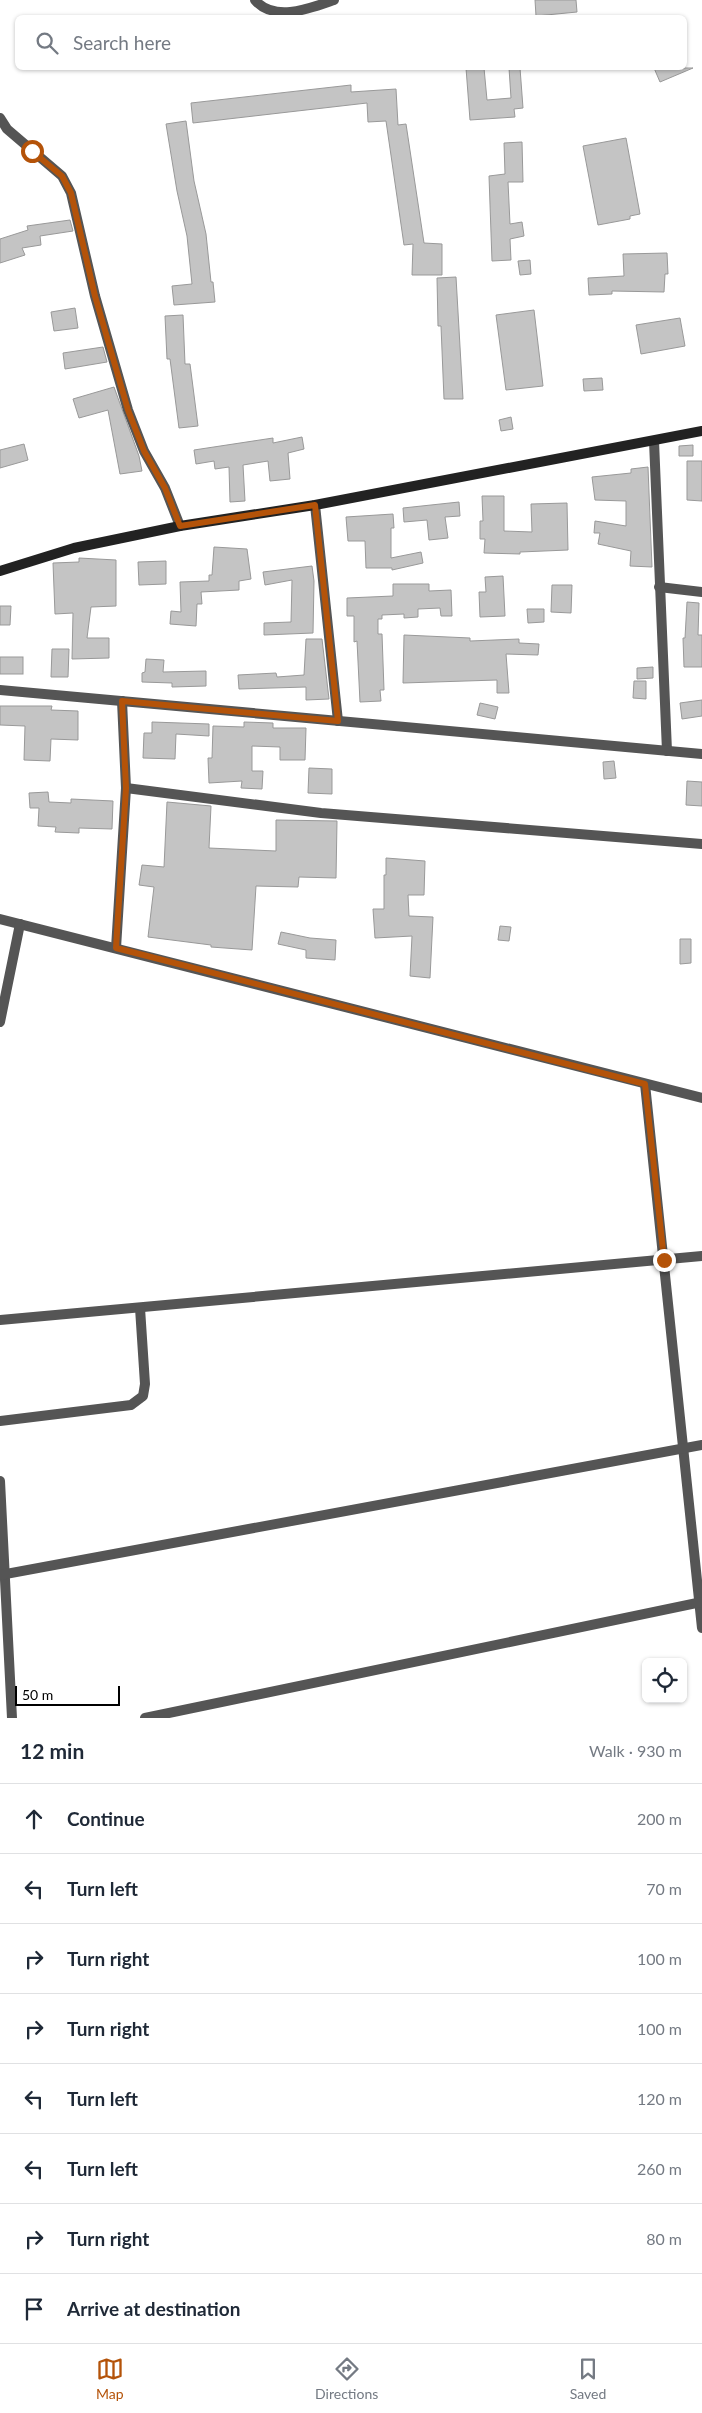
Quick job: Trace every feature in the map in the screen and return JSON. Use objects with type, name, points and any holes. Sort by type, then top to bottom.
[{"type":"main road","points":[[0,571],[74,548],[180,526],[315,505],[702,431]]},
{"type":"street","points":[[254,0],[260,6],[282,12],[307,9],[334,0]]},
{"type":"street","points":[[0,118],[7,129],[62,176],[71,193],[95,296],[128,410],[144,451],[165,488],[180,526]]},
{"type":"street","points":[[654,441],[667,751]]},
{"type":"street","points":[[315,505],[338,721]]},
{"type":"street","points":[[659,587],[702,592]]},
{"type":"street","points":[[0,690],[702,754]]},
{"type":"street","points":[[116,948],[126,788],[122,701]]},
{"type":"street","points":[[126,788],[321,812],[702,844]]},
{"type":"street","points":[[0,919],[702,1098]]},
{"type":"street","points":[[0,1022],[20,924]]},
{"type":"street","points":[[645,1084],[685,1448],[702,1628]]},
{"type":"street","points":[[0,1320],[702,1256]]},
{"type":"street","points":[[0,1421],[131,1404],[143,1396],[145,1384],[140,1308]]},
{"type":"street","points":[[2,1574],[702,1445]]},
{"type":"street","points":[[0,1481],[2,1574],[12,1718]]},
{"type":"street","points":[[145,1718],[701,1602]]},
{"type":"building","points":[[535,0],[576,0],[577,12],[536,15]]},
{"type":"building","points":[[687,68],[693,68],[660,82],[655,70],[687,70]]},
{"type":"building","points":[[466,70],[484,70],[487,100],[511,98],[509,70],[520,70],[523,108],[514,109],[515,117],[470,120]]},
{"type":"building","points":[[351,85],[351,92],[396,89],[398,125],[406,124],[424,243],[442,244],[442,275],[412,275],[413,244],[404,245],[386,121],[368,122],[367,103],[193,123],[191,103]]},
{"type":"building","points":[[186,121],[194,181],[206,234],[215,302],[174,305],[172,286],[192,284],[187,236],[177,191],[166,124]]},
{"type":"building","points":[[626,138],[640,214],[630,216],[630,219],[598,225],[583,146]]},
{"type":"building","points":[[522,142],[523,182],[508,182],[510,224],[522,222],[524,236],[510,239],[511,260],[492,261],[489,176],[505,174],[504,143]]},
{"type":"building","points":[[70,220],[73,231],[40,236],[41,245],[22,248],[25,255],[0,263],[0,239],[28,230],[27,226]]},
{"type":"building","points":[[667,253],[668,274],[665,274],[664,292],[612,291],[612,294],[589,295],[588,278],[624,276],[623,254]]},
{"type":"building","points":[[530,260],[531,274],[520,275],[518,261]]},
{"type":"building","points":[[456,277],[463,399],[444,399],[441,326],[438,326],[437,278]]},
{"type":"building","points":[[75,308],[78,328],[54,331],[51,312]]},
{"type":"building","points":[[534,310],[543,386],[506,390],[496,315]]},
{"type":"building","points":[[183,315],[185,364],[190,364],[198,426],[179,428],[170,359],[167,359],[165,316]]},
{"type":"building","points":[[680,318],[685,346],[641,354],[636,325]]},
{"type":"building","points":[[103,347],[107,362],[65,369],[63,353]]},
{"type":"building","points":[[602,378],[603,390],[584,391],[583,379]]},
{"type":"building","points":[[114,387],[139,456],[142,471],[120,474],[108,410],[79,418],[73,399]]},
{"type":"building","points":[[511,417],[513,429],[501,431],[499,420]]},
{"type":"building","points":[[302,437],[304,449],[288,453],[290,479],[270,481],[268,461],[243,465],[245,501],[230,502],[229,467],[215,469],[214,461],[196,464],[194,450],[273,438],[273,443]]},
{"type":"building","points":[[24,444],[28,460],[0,468],[0,450]]},
{"type":"building","points":[[693,445],[693,456],[679,456],[679,446]]},
{"type":"building","points":[[687,461],[702,461],[702,501],[687,500]]},
{"type":"building","points":[[648,467],[652,567],[630,566],[631,551],[598,544],[600,533],[594,533],[595,521],[626,526],[626,501],[595,500],[592,477],[631,473],[631,469]]},
{"type":"building","points":[[482,496],[504,496],[504,531],[532,532],[531,504],[567,503],[568,550],[520,552],[520,554],[484,553],[485,539],[480,539],[480,521],[483,521]]},
{"type":"building","points":[[459,502],[460,516],[445,517],[448,538],[429,540],[427,520],[404,522],[403,508]]},
{"type":"building","points":[[393,514],[394,528],[391,528],[391,558],[421,552],[423,563],[392,570],[392,568],[366,568],[365,541],[348,541],[346,517]]},
{"type":"building","points":[[214,547],[247,549],[251,579],[239,581],[239,590],[201,592],[202,604],[197,604],[196,626],[170,624],[171,611],[181,612],[180,582],[209,581],[209,575],[212,575]]},
{"type":"building","points":[[79,558],[116,560],[116,606],[91,607],[87,638],[109,638],[109,658],[72,659],[73,613],[55,614],[53,563],[79,562]]},
{"type":"building","points":[[166,561],[166,584],[139,585],[138,562]]},
{"type":"building","points":[[312,566],[314,581],[313,633],[264,635],[264,623],[291,622],[292,580],[265,585],[263,572]]},
{"type":"building","points":[[503,576],[505,616],[480,617],[479,592],[486,592],[485,577]]},
{"type":"building","points":[[393,584],[429,584],[429,591],[451,590],[452,616],[441,616],[440,608],[418,609],[418,617],[404,618],[404,614],[382,615],[382,619],[378,619],[378,634],[382,634],[384,690],[380,690],[381,701],[360,702],[357,641],[354,642],[354,616],[347,616],[347,598],[393,596]]},
{"type":"building","points":[[552,585],[572,585],[571,613],[551,612]]},
{"type":"building","points":[[687,602],[699,603],[698,635],[702,635],[702,667],[684,667],[683,638],[685,638]]},
{"type":"building","points":[[0,606],[11,606],[10,625],[0,625]]},
{"type":"building","points":[[527,609],[544,609],[544,622],[528,623]]},
{"type":"building","points":[[404,635],[470,638],[470,641],[519,639],[519,643],[539,644],[538,655],[506,654],[509,693],[497,693],[497,680],[403,683]]},
{"type":"building","points":[[306,639],[322,639],[329,699],[306,700],[306,687],[239,689],[238,675],[276,673],[277,677],[304,675]]},
{"type":"building","points":[[52,649],[69,649],[68,677],[51,677]]},
{"type":"building","points":[[0,657],[23,657],[23,674],[0,674]]},
{"type":"building","points":[[146,659],[164,660],[163,672],[206,671],[206,686],[172,687],[172,683],[142,682],[142,673],[145,672]]},
{"type":"building","points":[[653,667],[653,678],[637,679],[637,668]]},
{"type":"building","points":[[634,681],[646,681],[646,699],[633,698]]},
{"type":"building","points":[[702,700],[702,716],[682,719],[680,703]]},
{"type":"building","points":[[480,703],[498,707],[495,719],[477,715]]},
{"type":"building","points":[[0,706],[52,706],[51,710],[78,711],[78,740],[51,739],[50,761],[24,760],[25,726],[0,725]]},
{"type":"building","points":[[152,722],[209,724],[209,736],[176,734],[175,759],[143,758],[144,733],[152,733]]},
{"type":"building","points":[[244,722],[273,723],[273,728],[306,728],[305,760],[280,760],[280,747],[252,746],[252,771],[263,771],[262,789],[241,788],[242,781],[209,783],[208,758],[212,758],[213,726],[244,727]]},
{"type":"building","points":[[614,761],[616,778],[604,779],[603,762]]},
{"type":"building","points":[[309,768],[332,769],[332,794],[308,793]]},
{"type":"building","points":[[687,781],[702,782],[702,806],[686,805]]},
{"type":"building","points":[[48,792],[49,802],[71,803],[71,799],[113,801],[112,829],[79,828],[79,833],[55,832],[56,827],[38,826],[39,808],[30,808],[29,793]]},
{"type":"building","points":[[167,802],[211,806],[209,848],[276,851],[276,820],[337,821],[336,878],[299,877],[298,887],[256,886],[252,950],[211,947],[211,945],[148,937],[154,887],[139,885],[142,865],[164,867]]},
{"type":"building","points":[[386,858],[425,861],[424,895],[408,895],[409,916],[433,917],[430,978],[410,976],[412,936],[375,938],[373,909],[384,909]]},
{"type":"building","points":[[500,926],[511,927],[509,941],[498,940]]},
{"type":"building","points":[[281,932],[310,938],[336,940],[335,960],[306,958],[306,950],[278,944]]},
{"type":"building","points":[[680,939],[691,939],[691,963],[680,964]]},
{"type":"route","points":[[32,151],[62,176],[71,193],[95,296],[128,410],[144,451],[165,488],[180,526],[315,505],[338,721],[122,701],[126,788],[116,948],[645,1084],[664,1260]]}]
